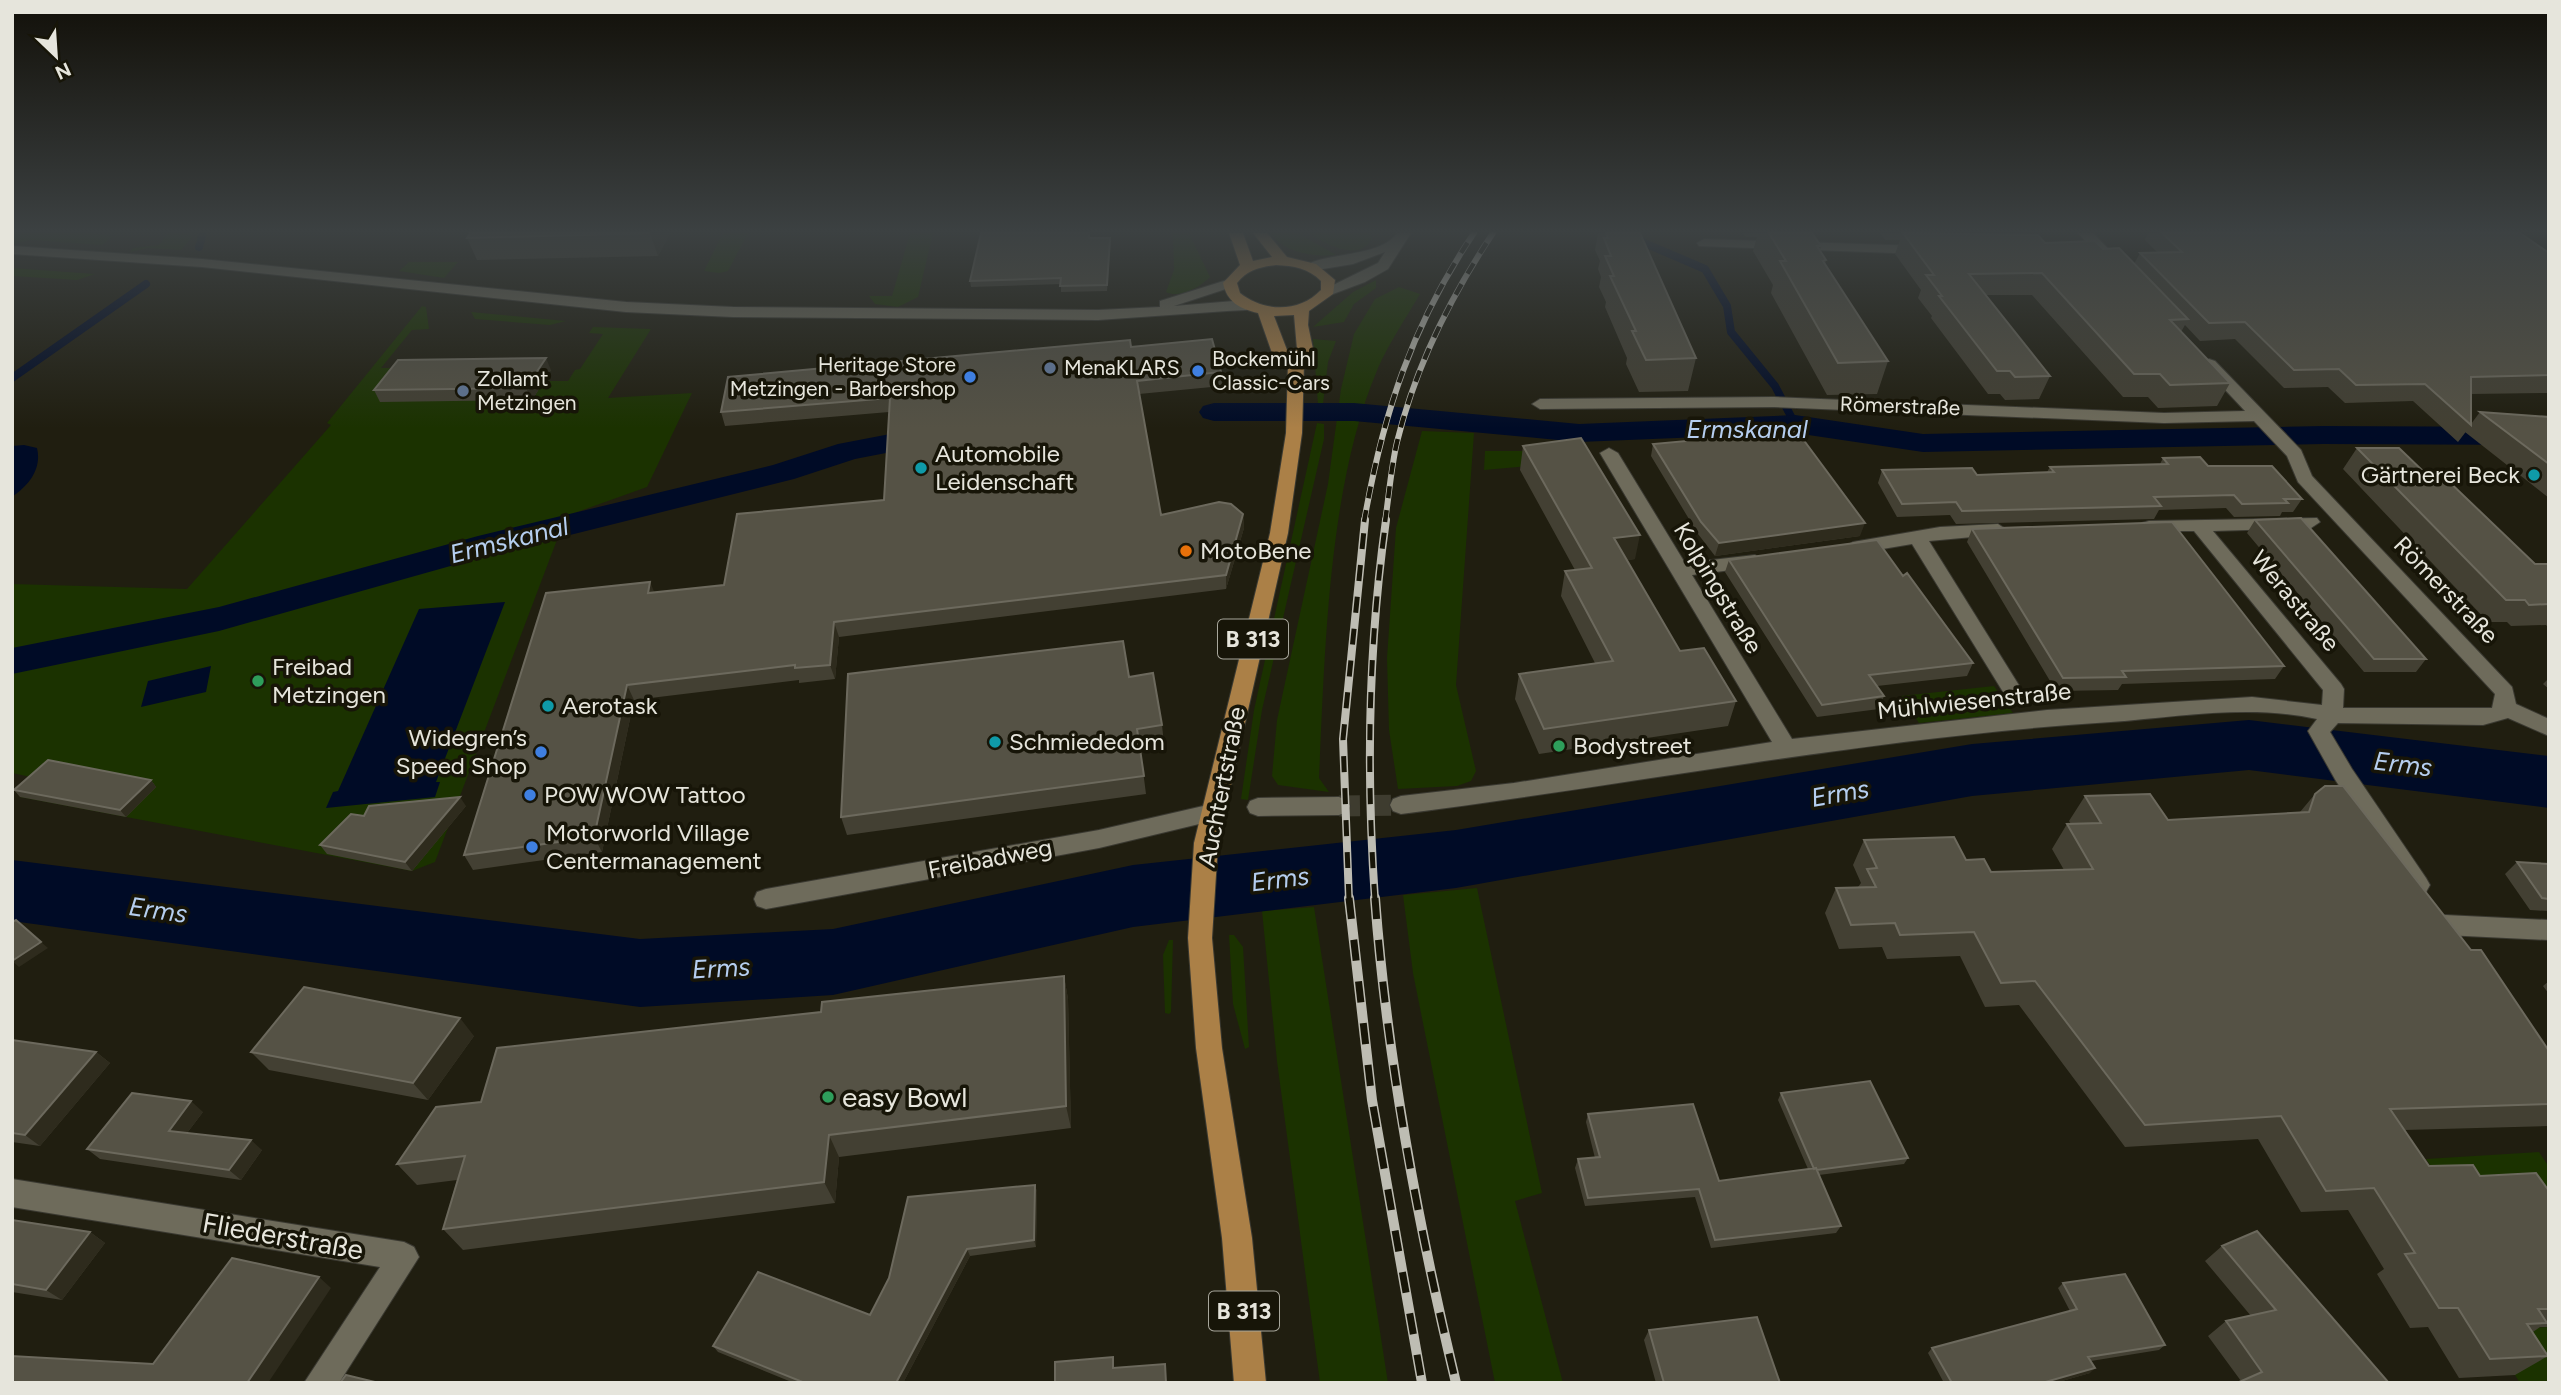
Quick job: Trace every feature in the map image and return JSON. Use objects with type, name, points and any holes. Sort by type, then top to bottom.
[{"type":"main road","points":[[1237,298],[1246,304],[1264,309],[1302,308],[1322,298]]},
{"type":"main road","name":"Auchtertstraße","points":[[1250,1383],[1237,1238],[1209,1048],[1200,938],[1206,843],[1279,533],[1294,433],[1296,362],[1305,349],[1300,325],[1302,308]]},
{"type":"main road","points":[[1264,309],[1280,353],[1296,362]]},
{"type":"street","points":[[540,298],[626,307],[733,312],[1098,315],[1150,311],[1176,313],[1246,304]]},
{"type":"street","points":[[1150,311],[1188,298]]},
{"type":"street","name":"Römerstraße","points":[[2198,353],[2282,440],[2299,461],[2304,478],[2505,692],[2505,709]]},
{"type":"street","name":"Römerstraße","points":[[1540,404],[1796,402],[2263,420]]},
{"type":"street","name":"Kolpingstraße","points":[[1609,453],[1786,748]]},
{"type":"street","points":[[2128,527],[2311,522]]},
{"type":"street","name":"Werastraße","points":[[2199,526],[2334,689],[2325,723]]},
{"type":"street","points":[[1838,550],[1917,537],[2017,529]]},
{"type":"street","points":[[1917,537],[2015,695]]},
{"type":"street","points":[[1679,570],[1771,559]]},
{"type":"street","name":"Mühlwiesenstraße","points":[[1401,805],[1514,791],[1786,748],[2032,720],[2252,705],[2301,708],[2325,723],[2483,717],[2498,715],[2505,709]]},
{"type":"street","points":[[2505,709],[2549,728]]},
{"type":"street","points":[[2325,723],[2344,775],[2460,949]]},
{"type":"street","points":[[1258,807],[1339,806]]},
{"type":"street","name":"Freibadweg","points":[[766,899],[1099,839],[1212,813]]},
{"type":"street","points":[[2445,925],[2549,930]]},
{"type":"street","name":"Fliederstraße","points":[[12,1193],[94,1204],[404,1257],[320,1383]]},
{"type":"green space","points":[[871,298],[916,298],[898,307],[875,304]]},
{"type":"green space","points":[[1346,298],[1362,298],[1354,304],[1344,322],[1313,327]]},
{"type":"green space","points":[[1418,298],[1378,368],[1361,414],[1339,516],[1327,623],[1319,778],[1329,792],[1278,785],[1272,776],[1277,720],[1328,484],[1341,389],[1354,334],[1375,299]]},
{"type":"green space","name":"Freibad Metzingen","points":[[422,306],[426,307],[429,329],[412,330],[381,368],[401,368],[532,400],[544,381],[568,381],[575,370],[580,369],[603,334],[589,333],[593,327],[651,329],[608,398],[692,393],[647,487],[566,516],[435,862],[412,871],[20,797],[40,779],[12,773],[12,584],[187,589],[331,425],[327,423]]},
{"type":"green space","points":[[471,312],[566,321],[550,325],[475,319]]},
{"type":"green space","points":[[1313,339],[1336,341],[1328,362],[1323,404],[1318,404]]},
{"type":"green space","points":[[1317,423],[1324,424],[1324,439],[1262,710],[1248,800],[1241,799],[1254,710]]},
{"type":"green space","points":[[1422,431],[1474,433],[1456,685],[1476,771],[1471,781],[1457,786],[1398,789],[1389,730],[1387,658],[1396,528]]},
{"type":"green space","points":[[1485,451],[1535,451],[1541,465],[1484,470]]},
{"type":"green space","points":[[1994,686],[2013,713],[1919,723],[1901,696]]},
{"type":"green space","points":[[1477,888],[1542,1193],[1515,1201],[1563,1383],[1495,1383],[1413,973],[1403,895]]},
{"type":"green space","points":[[1314,907],[1388,1383],[1320,1383],[1277,1061],[1262,911]]},
{"type":"green space","points":[[1229,935],[1234,935],[1243,947],[1249,1047],[1245,1049],[1233,1004]]},
{"type":"green space","points":[[1169,940],[1173,940],[1169,1014],[1165,1013],[1163,955]]},
{"type":"green space","points":[[2539,1152],[2549,1167],[2549,1255],[2452,1197],[2426,1159]]},
{"type":"green space","points":[[2549,1327],[2549,1383],[2520,1383],[2495,1343],[2505,1329]]},
{"type":"water","points":[[12,446],[37,448],[38,463],[29,482],[12,497]]},
{"type":"water","points":[[505,602],[436,782],[440,782],[435,797],[326,808],[333,792],[338,791],[419,609]]},
{"type":"water","points":[[211,666],[206,692],[141,707],[148,681]]},
{"type":"building","points":[[1620,298],[1669,298],[1696,358],[1646,360],[1632,331],[1636,331]]},
{"type":"building","points":[[1801,298],[1847,298],[1888,361],[1838,363]]},
{"type":"building","points":[[1941,298],[1988,298],[2050,376],[2015,377],[2010,371],[1997,371]]},
{"type":"building","points":[[2065,298],[2168,298],[2188,319],[2170,320],[2230,383],[2170,385],[2160,374],[2134,374]]},
{"type":"building","points":[[2184,298],[2549,298],[2549,375],[2471,377],[2471,425],[2425,384],[2356,385],[2339,369],[2294,370],[2245,322],[2209,323]]},
{"type":"building","points":[[1212,339],[1221,372],[1137,381],[1161,515],[1219,502],[1231,504],[1243,514],[1226,575],[834,622],[830,665],[795,668],[795,665],[627,685],[594,837],[464,855],[546,593],[650,582],[648,593],[724,585],[737,514],[884,500],[890,398],[721,412],[728,377],[1130,340],[1131,347]]},
{"type":"building","points":[[546,358],[526,388],[374,390],[398,360]]},
{"type":"building","points":[[2480,412],[2549,417],[2549,464]]},
{"type":"building","points":[[1797,431],[1865,523],[1719,543],[1701,522],[1653,444]]},
{"type":"building","points":[[1581,438],[1640,535],[1614,538],[1680,651],[1704,648],[1736,701],[1544,729],[1519,674],[1613,661],[1565,571],[1592,568],[1523,446]]},
{"type":"building","points":[[2357,448],[2399,448],[2426,474],[2441,474],[2535,564],[2549,564],[2549,604],[2529,605],[2525,600],[2506,600]]},
{"type":"building","points":[[2200,457],[2208,466],[2272,466],[2302,499],[2284,499],[2288,503],[2242,504],[2234,495],[2154,497],[2161,506],[1962,511],[1956,502],[1902,504],[1882,470],[1972,468],[1977,475],[2054,472],[2050,467],[2168,464],[2163,458]]},
{"type":"building","points":[[2301,518],[2426,659],[2374,659],[2255,520]]},
{"type":"building","points":[[2172,522],[2284,666],[2122,671],[2126,677],[2063,678],[1972,529]]},
{"type":"building","points":[[1877,540],[1903,576],[1907,573],[1973,663],[1869,675],[1884,696],[1822,705],[1729,560]]},
{"type":"building","name":"Schmiededom","points":[[1123,641],[1129,677],[1153,673],[1162,725],[1137,729],[1144,776],[841,817],[848,674]]},
{"type":"building","points":[[48,760],[151,780],[120,810],[14,790]]},
{"type":"building","points":[[2325,786],[2343,786],[2471,950],[2481,950],[2549,1051],[2549,1104],[2390,1109],[2429,1166],[2473,1165],[2480,1176],[2536,1173],[2549,1191],[2549,1309],[2538,1309],[2547,1323],[2527,1324],[2548,1356],[2490,1359],[2458,1308],[2439,1308],[2405,1254],[2415,1253],[2374,1188],[2326,1191],[2281,1116],[2145,1125],[2035,981],[2001,983],[1974,932],[1900,935],[1895,923],[1851,925],[1836,888],[1876,887],[1867,869],[1877,868],[1864,840],[1954,837],[1966,860],[1984,859],[1991,872],[2093,869],[2067,824],[2101,823],[2085,796],[2150,794],[2168,820],[2309,812],[2315,794]]},
{"type":"building","points":[[460,797],[405,862],[320,845],[351,814],[364,816],[369,806]]},
{"type":"building","points":[[2517,862],[2549,864],[2549,899],[2542,898]]},
{"type":"building","points":[[16,920],[41,942],[12,961],[12,922]]},
{"type":"building","points":[[1064,976],[1066,1106],[829,1135],[824,1182],[443,1229],[465,1156],[397,1164],[436,1107],[481,1102],[497,1048],[821,1012],[822,1002]]},
{"type":"building","points":[[304,987],[460,1018],[413,1083],[251,1052]]},
{"type":"building","points":[[12,1040],[96,1052],[25,1135],[12,1133]]},
{"type":"building","points":[[1870,1081],[1908,1158],[1814,1169],[1781,1093]]},
{"type":"building","points":[[132,1093],[191,1101],[169,1131],[251,1140],[229,1170],[87,1149]]},
{"type":"building","points":[[1693,1104],[1719,1181],[1816,1168],[1841,1226],[1715,1240],[1699,1189],[1588,1198],[1578,1159],[1600,1157],[1588,1114]]},
{"type":"building","points":[[1035,1185],[1034,1240],[967,1249],[896,1383],[805,1383],[713,1346],[758,1272],[870,1315],[889,1278],[908,1197]]},
{"type":"building","points":[[12,1220],[90,1232],[46,1290],[12,1284]]},
{"type":"building","points":[[2257,1231],[2389,1383],[2237,1383],[2262,1372],[2226,1321],[2276,1310],[2222,1246]]},
{"type":"building","points":[[232,1258],[319,1277],[247,1383],[12,1383],[12,1356],[153,1364]]},
{"type":"building","points":[[2125,1274],[2165,1345],[2088,1357],[2095,1368],[2042,1383],[1952,1383],[1932,1348],[2077,1309],[2063,1283]]},
{"type":"building","points":[[1757,1317],[1780,1383],[1664,1383],[1649,1330]]},
{"type":"building","points":[[1113,1357],[1113,1368],[1165,1364],[1166,1383],[1055,1383],[1055,1362]]},
{"type":"building","points":[[346,1375],[379,1383],[340,1383]]},
{"type":"waterway","points":[[12,378],[126,298]]},
{"type":"waterway","points":[[1722,298],[1727,306],[1731,332],[1775,386],[1795,424]]},
{"type":"waterway","name":"Ermskanal","points":[[1214,412],[1354,412],[1579,433],[1795,424],[1825,426],[1923,443],[2323,435],[2549,436]]},
{"type":"waterway","name":"Ermskanal","points":[[12,661],[219,619],[478,547],[783,472],[849,451],[937,434]]},
{"type":"waterway","name":"Erms","points":[[12,890],[640,973],[833,962],[1133,896],[1456,859],[1972,770],[2249,745],[2549,782]]},
{"type":"tunnel","points":[[1339,806],[1401,805]]},
{"type":"railway","points":[[1364,522],[1380,444],[1391,407],[1417,336],[1435,298]]},
{"type":"railway","points":[[1385,522],[1397,442],[1405,414],[1424,360],[1454,298]]},
{"type":"railway","points":[[1349,900],[1343,739],[1365,520]]},
{"type":"railway","points":[[1375,900],[1370,804],[1370,710],[1375,615],[1386,520]]},
{"type":"railway","points":[[1349,898],[1372,1100],[1422,1383]]},
{"type":"railway","points":[[1375,898],[1387,1020],[1406,1142],[1456,1383]]},
{"type":"place","name":"MenaKLARS","points":[[1050,368]]},
{"type":"place","name":"Bockemühl Classic-Cars","points":[[1198,371]]},
{"type":"place","name":"Heritage Store Metzingen - Barbershop","points":[[970,377]]},
{"type":"place","name":"Zollamt Metzingen","points":[[463,391]]},
{"type":"place","name":"Automobile Leidenschaft","points":[[921,468]]},
{"type":"place","name":"Gärtnerei Beck","points":[[2534,475]]},
{"type":"place","name":"MotoBene","points":[[1186,551]]},
{"type":"place","name":"Freibad Metzingen","points":[[258,681]]},
{"type":"place","name":"Aerotask","points":[[548,706]]},
{"type":"place","name":"Schmiededom","points":[[995,742]]},
{"type":"place","name":"Bodystreet","points":[[1559,746]]},
{"type":"place","name":"Widegren’s Speed Shop","points":[[541,752]]},
{"type":"place","name":"POW WOW Tattoo","points":[[530,795]]},
{"type":"place","name":"Motorworld Village Centermanagement","points":[[532,847]]},
{"type":"place","name":"easy Bowl","points":[[828,1097]]}]
